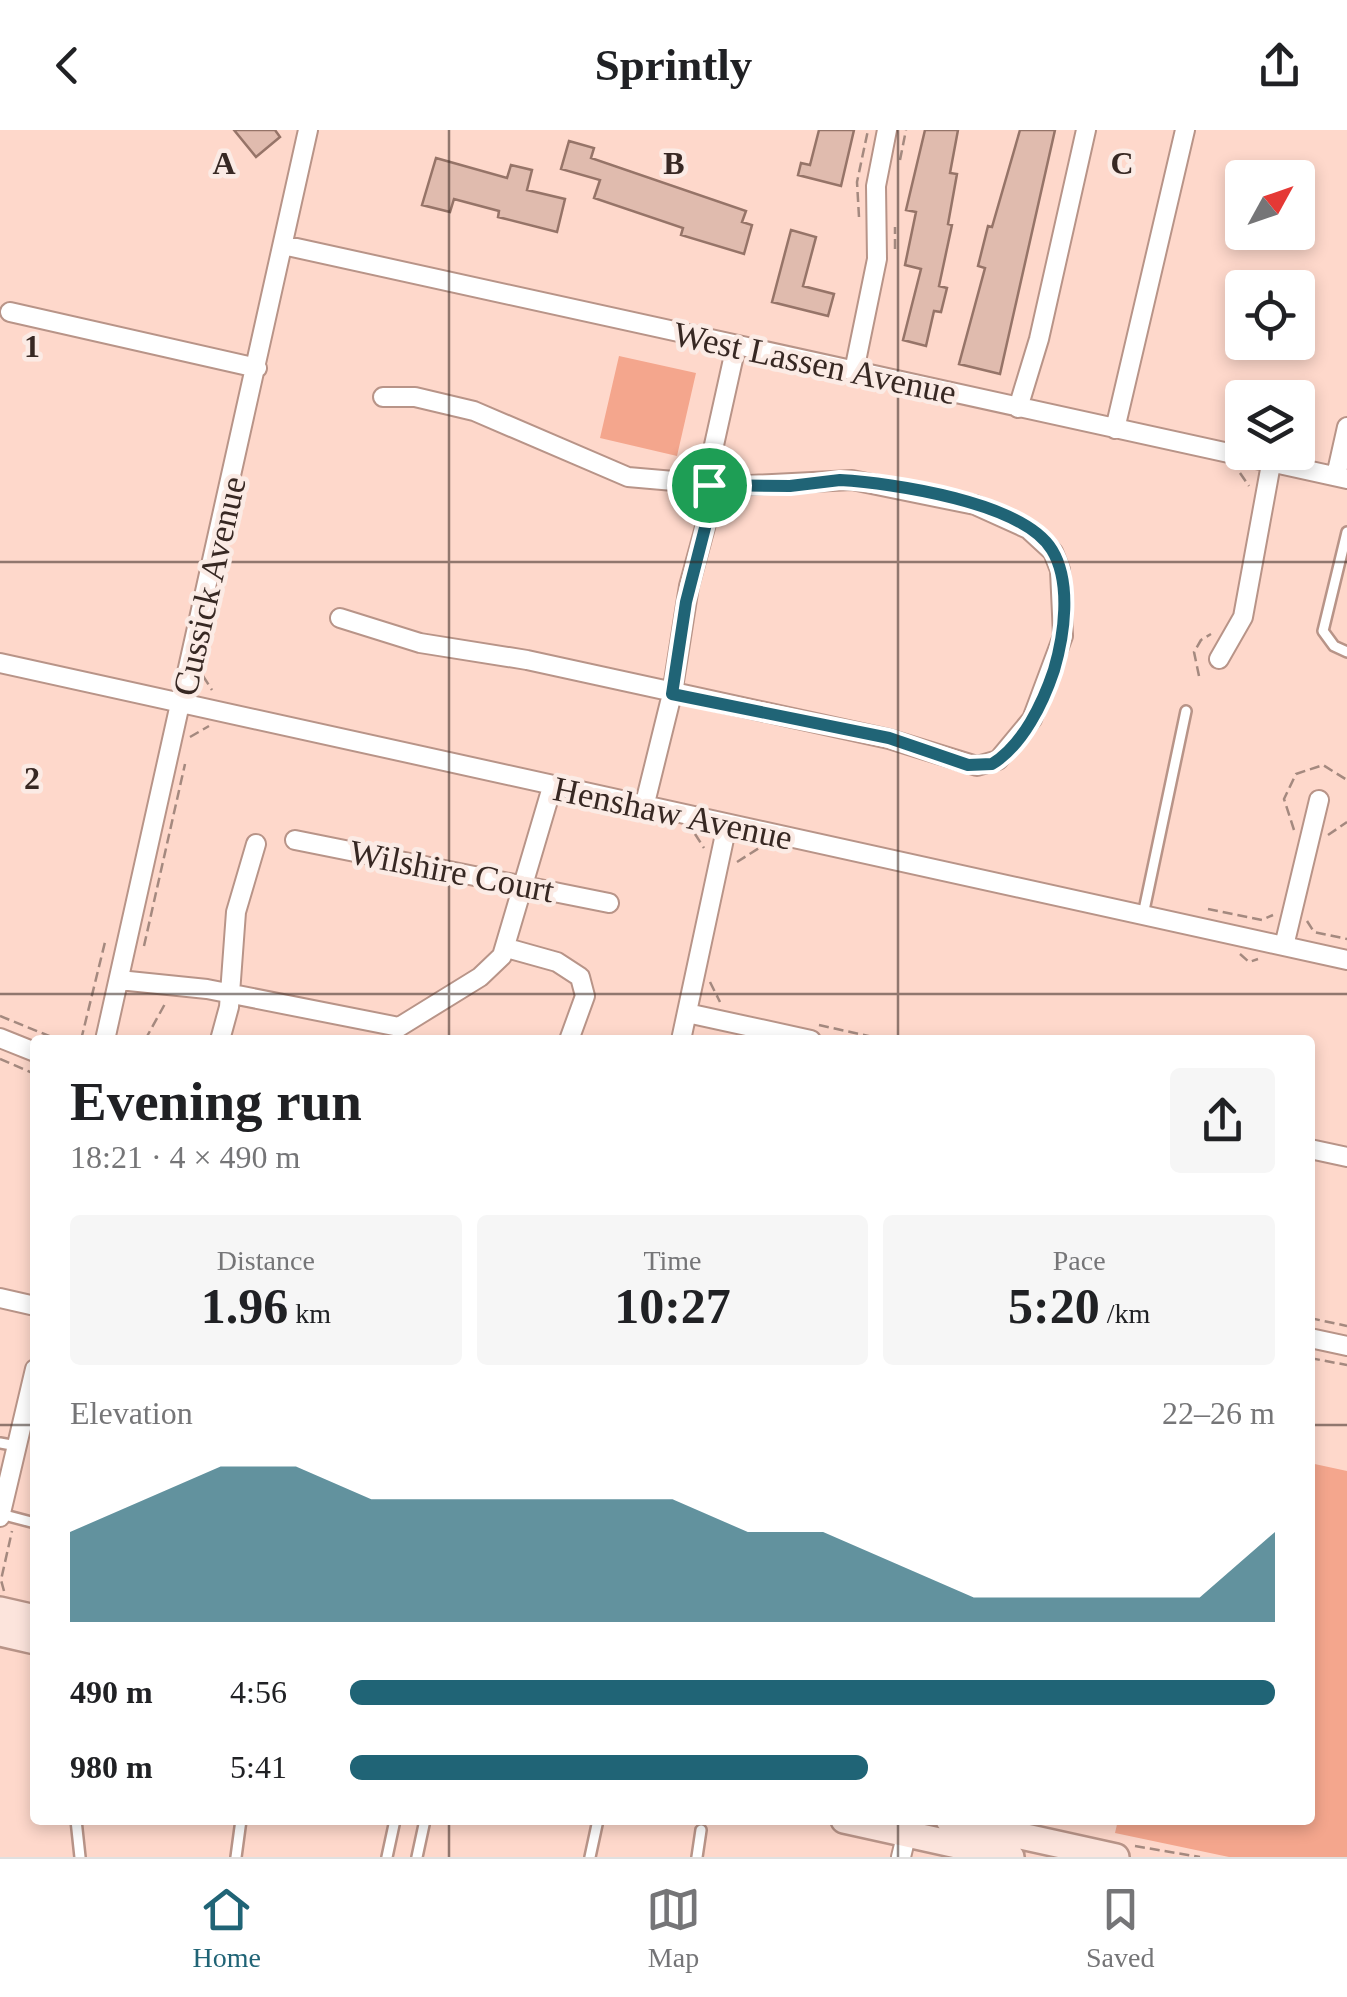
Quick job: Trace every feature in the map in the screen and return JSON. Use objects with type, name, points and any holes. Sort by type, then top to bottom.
[{"type":"main road","points":[[0,1610],[30,1617]]},
{"type":"main road","points":[[0,1633],[30,1640]]},
{"type":"main road","points":[[862,1825],[1011,1857]]},
{"type":"main road","points":[[972,1825],[1116,1857]]},
{"type":"street","name":"Cussick Avenue","points":[[107,1035],[127,981],[183,703],[308,130]]},
{"type":"street","points":[[854,371],[877,260],[876,186],[888,130]]},
{"type":"street","points":[[1018,408],[1039,339],[1086,130]]},
{"type":"street","points":[[1115,429],[1185,130]]},
{"type":"street","name":"West Lassen Avenue","points":[[283,245],[1225,454]]},
{"type":"street","points":[[10,312],[256,368]]},
{"type":"street","points":[[644,808],[707,520],[709,485],[736,346]]},
{"type":"street","points":[[340,618],[420,643],[527,660],[889,738],[968,765],[985,766],[1003,756],[1032,719],[1063,636],[1060,570],[1054,552],[1039,536],[995,513],[932,494],[852,480],[709,485],[628,477],[474,411],[415,397],[384,397]]},
{"type":"street","points":[[1341,478],[1347,427]]},
{"type":"street","points":[[1219,659],[1243,617],[1270,470]]},
{"type":"street","name":"West Lassen Avenue","points":[[1301,470],[1341,478]]},
{"type":"street","name":"Henshaw Avenue","points":[[0,663],[1347,960]]},
{"type":"street","points":[[127,981],[229,993],[397,1034],[480,978],[507,948],[552,786]]},
{"type":"street","points":[[1284,946],[1319,800]]},
{"type":"street","points":[[682,1035],[727,825]]},
{"type":"street","name":"Wilshire Court","points":[[295,840],[522,887],[550,888],[609,904]]},
{"type":"street","points":[[221,1035],[236,912],[256,844]]},
{"type":"street","points":[[507,948],[557,962],[580,977],[585,996],[571,1035]]},
{"type":"street","points":[[687,1013],[813,1032]]},
{"type":"street","points":[[0,1038],[30,1050]]},
{"type":"street","points":[[1315,1150],[1347,1157]]},
{"type":"street","points":[[0,1298],[30,1305]]},
{"type":"street","points":[[1315,1339],[1347,1346]]},
{"type":"street","points":[[0,1515],[8,1444],[30,1383]]},
{"type":"lane","points":[[1347,532],[1324,631],[1326,640],[1347,652]]},
{"type":"lane","points":[[1143,915],[1186,710]]},
{"type":"lane","points":[[0,1515],[30,1521]]},
{"type":"lane","points":[[77,1825],[80,1857]]},
{"type":"lane","points":[[236,1857],[240,1825]]},
{"type":"lane","points":[[387,1857],[394,1825]]},
{"type":"lane","points":[[418,1857],[424,1825]]},
{"type":"lane","points":[[590,1857],[597,1825]]},
{"type":"lane","points":[[696,1857],[701,1830]]},
{"type":"path","points":[[860,224],[857,182],[868,130]]},
{"type":"path","points":[[187,744],[207,726],[226,730]]},
{"type":"path","points":[[127,981],[186,755]]},
{"type":"path","points":[[1292,840],[1293,826],[1284,804],[1291,778],[1310,766],[1324,765],[1347,780]]},
{"type":"path","points":[[1320,840],[1347,822]]},
{"type":"path","points":[[695,834],[706,850]]},
{"type":"path","points":[[735,870],[737,860],[757,848],[770,850]]},
{"type":"path","points":[[1208,909],[1262,920],[1272,916],[1277,907]]},
{"type":"path","points":[[1303,915],[1314,932],[1347,939]]},
{"type":"path","points":[[83,1035],[106,938]]},
{"type":"path","points":[[712,976],[710,982],[725,1005]]},
{"type":"path","points":[[148,1035],[168,1000]]},
{"type":"path","points":[[0,1016],[47,1035]]},
{"type":"path","points":[[813,1032],[840,1035]]},
{"type":"path","points":[[0,1060],[30,1072]]},
{"type":"path","points":[[1315,1319],[1347,1326]]},
{"type":"path","points":[[1315,1359],[1347,1365]]},
{"type":"shaded area","points":[[619,356],[696,373],[677,456],[600,438]]},
{"type":"shaded area","points":[[1315,1464],[1347,1471],[1347,1857],[1229,1857],[1115,1833],[1117,1825],[1315,1825]]},
{"type":"building","points":[[234,130],[275,130],[280,137],[256,157]]},
{"type":"building","points":[[819,130],[854,130],[841,186],[798,175],[801,163],[810,165]]},
{"type":"building","points":[[925,130],[958,130],[950,173],[957,174],[948,224],[952,225],[939,286],[947,288],[941,312],[934,311],[926,346],[903,340],[921,269],[905,265],[916,212],[906,210]]},
{"type":"building","points":[[1020,130],[1055,130],[1000,374],[959,364],[985,268],[978,266],[988,226],[992,227]]},
{"type":"building","points":[[569,141],[594,148],[591,158],[746,211],[742,222],[752,225],[744,254],[681,235],[683,228],[594,198],[600,180],[561,169]]},
{"type":"building","points":[[436,158],[507,178],[511,165],[532,170],[527,190],[565,199],[557,232],[498,217],[499,211],[454,199],[450,212],[422,205]]},
{"type":"building","points":[[791,230],[816,237],[803,286],[834,294],[828,316],[772,302]]},
{"type":"route","points":[[829,480],[884,484],[975,505],[1012,521],[1048,544],[1060,570],[1063,636],[1038,709],[1008,751],[992,764],[968,765],[889,738],[822,728],[672,694],[686,602],[707,520],[709,485],[790,486],[829,480]]}]
